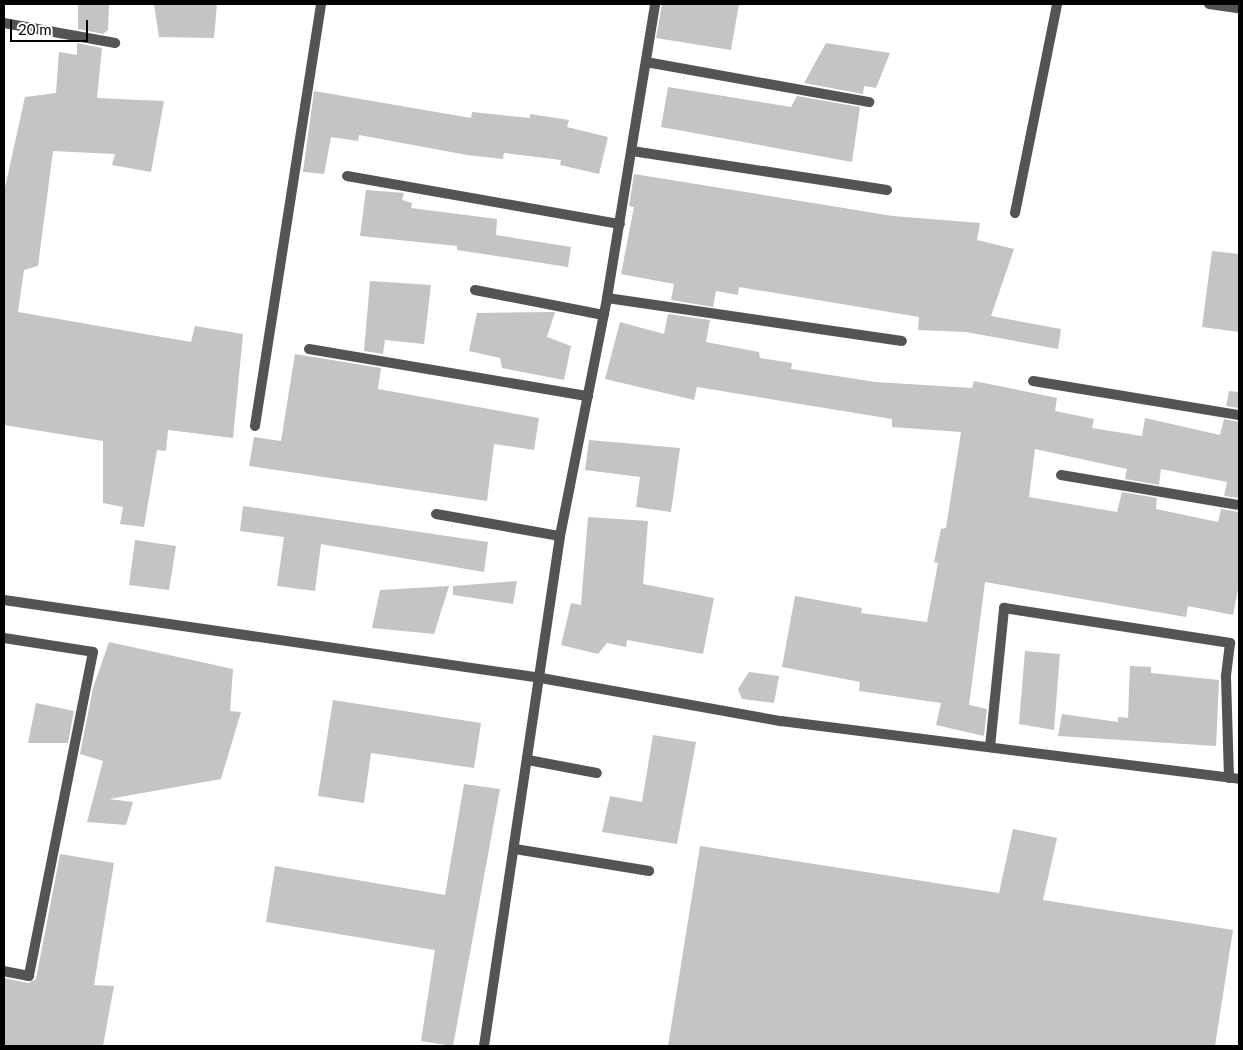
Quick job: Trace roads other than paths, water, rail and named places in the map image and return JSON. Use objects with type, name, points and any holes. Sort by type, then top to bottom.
[{"type":"street","points":[[255,426],[321,4]]},
{"type":"street","points":[[484,1046],[541,678],[560,536],[608,298],[656,4]]},
{"type":"street","points":[[1015,213],[1057,4]]},
{"type":"street","points":[[1209,4],[1239,8]]},
{"type":"street","points":[[4,24],[115,43]]},
{"type":"street","points":[[646,62],[869,102]]},
{"type":"street","points":[[632,151],[887,190]]},
{"type":"street","points":[[347,176],[620,224]]},
{"type":"street","points":[[475,290],[604,315]]},
{"type":"street","points":[[608,298],[902,341]]},
{"type":"street","points":[[308,349],[588,396]]},
{"type":"street","points":[[1033,381],[1239,415]]},
{"type":"street","points":[[1061,475],[1239,505]]},
{"type":"street","points":[[436,514],[560,536]]},
{"type":"street","points":[[4,600],[541,678],[781,721],[1234,779],[1226,677],[1230,643],[1004,608],[990,747]]},
{"type":"street","points":[[4,638],[93,652],[29,976],[4,970]]},
{"type":"street","points":[[528,760],[597,773]]},
{"type":"street","points":[[515,849],[649,871]]}]
